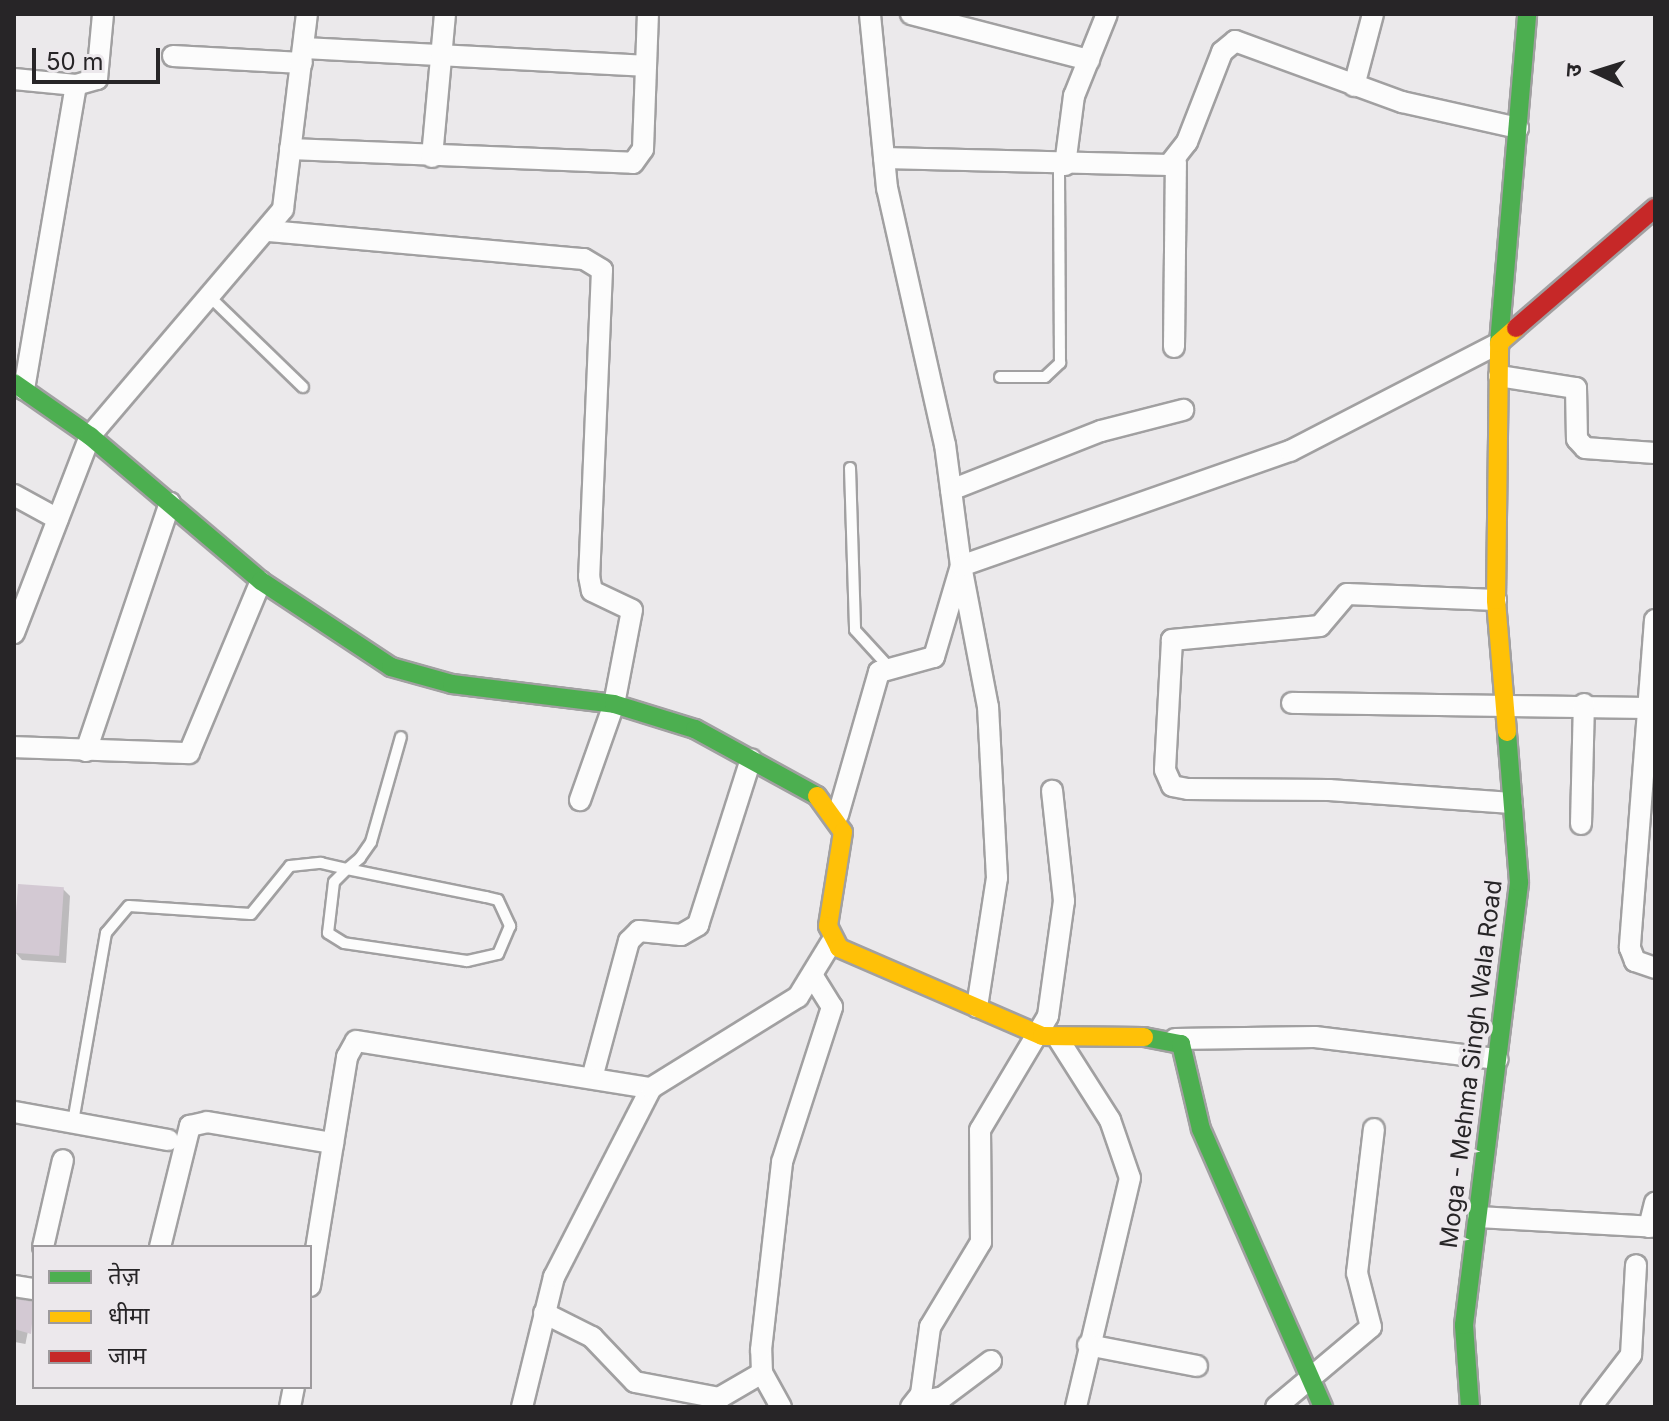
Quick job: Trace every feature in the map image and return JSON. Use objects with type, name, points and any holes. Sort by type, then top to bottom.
[{"type":"street","points":[[14,79],[76,85],[97,79],[103,14]]},
{"type":"street","points":[[14,633],[18,609],[90,436],[269,231],[283,209],[307,14]]},
{"type":"street","points":[[432,157],[445,14]]},
{"type":"street","points":[[290,149],[633,163],[643,149],[648,14]]},
{"type":"street","points":[[870,14],[884,158],[951,490],[961,566],[988,707],[997,878],[977,1007]]},
{"type":"street","points":[[911,14],[1089,60]]},
{"type":"street","points":[[1062,165],[1070,116],[1107,14]]},
{"type":"street","points":[[1354,86],[1373,14]]},
{"type":"street","name":"Moga - Mehma Singh Wala Road","points":[[1470,1407],[1464,1325],[1519,882],[1496,600],[1499,343],[1527,14]]},
{"type":"street","points":[[1174,347],[1176,162],[1227,43],[1354,86],[1518,128]]},
{"type":"street","points":[[173,56],[441,56],[644,66]]},
{"type":"street","points":[[76,85],[19,387],[90,436],[261,581],[407,674],[614,704],[695,729],[751,759],[838,815]]},
{"type":"street","points":[[884,158],[1062,165],[1176,162]]},
{"type":"street","points":[[961,566],[1290,451],[1499,343],[1655,208]]},
{"type":"street","points":[[269,231],[598,264],[604,303],[589,576],[592,591],[632,610],[614,704],[580,800]]},
{"type":"street","points":[[1499,376],[1576,388],[1577,439],[1585,448],[1655,453]]},
{"type":"street","points":[[951,490],[1114,426],[1183,410]]},
{"type":"street","points":[[14,495],[58,519]]},
{"type":"street","points":[[86,751],[170,503]]},
{"type":"street","points":[[522,1407],[544,1313],[577,1229],[651,1088],[789,1005],[814,978],[831,943],[838,815],[887,665],[934,657],[961,566]]},
{"type":"street","points":[[14,747],[189,753],[261,581]]},
{"type":"street","points":[[1496,600],[1347,594],[1320,626],[1172,640],[1165,770],[1172,786],[1188,789],[1329,790],[1512,803]]},
{"type":"street","points":[[1655,620],[1651,708],[1630,948],[1635,961],[1655,968]]},
{"type":"street","points":[[1292,703],[1503,700],[1651,708]]},
{"type":"street","points":[[1581,824],[1584,704]]},
{"type":"street","points":[[592,1078],[629,941],[639,931],[681,935],[698,925],[751,759]]},
{"type":"street","points":[[991,1361],[943,1397],[915,1405],[930,1327],[981,1242],[980,1130],[1050,1038],[1064,901],[1052,791]]},
{"type":"street","points":[[831,943],[1050,1038],[1315,1037],[1498,1059]]},
{"type":"street","points":[[781,1407],[762,1373],[782,1162],[832,1007],[814,978]]},
{"type":"street","points":[[1050,1038],[1110,1120],[1130,1178],[1088,1345],[1076,1407]]},
{"type":"street","points":[[1175,1039],[1220,1176],[1323,1407]]},
{"type":"street","points":[[312,1274],[333,1143],[356,1041],[651,1088]]},
{"type":"street","points":[[14,1112],[168,1140]]},
{"type":"street","points":[[160,1245],[190,1126],[207,1122],[333,1143]]},
{"type":"street","points":[[1276,1407],[1371,1327],[1357,1273],[1374,1129]]},
{"type":"street","points":[[43,1245],[63,1160]]},
{"type":"street","points":[[1478,1217],[1652,1227],[1655,1203]]},
{"type":"street","points":[[1591,1407],[1631,1355],[1636,1265]]},
{"type":"street","points":[[544,1313],[592,1337],[635,1382],[719,1398],[762,1373]]},
{"type":"street","points":[[1088,1345],[1197,1366]]},
{"type":"lane","points":[[1000,377],[1045,377],[1060,363],[1062,165]]},
{"type":"lane","points":[[211,298],[303,387]]},
{"type":"lane","points":[[850,468],[855,630],[887,665]]},
{"type":"lane","points":[[73,1122],[86,1020],[106,933],[119,911],[251,914],[290,866],[347,869],[498,900],[508,915],[506,940],[484,962],[334,939],[328,907],[347,869],[371,842],[401,737]]},
{"type":"building","points":[[18,884],[64,887],[59,956],[14,953]]},
{"type":"building","points":[[14,1299],[32,1302],[31,1334],[14,1329]]},
{"type":"traffic: fast","points":[[1499,343],[1527,14]]},
{"type":"traffic: fast","points":[[14,383],[90,436],[261,581],[391,667],[452,684],[614,704],[695,729],[817,796]]},
{"type":"traffic: fast","points":[[1470,1407],[1464,1325],[1519,882],[1507,732]]},
{"type":"traffic: fast","points":[[1144,1037],[1181,1044],[1201,1129],[1323,1407]]},
{"type":"traffic: slow","points":[[1507,732],[1496,600],[1499,343],[1516,328]]},
{"type":"traffic: slow","points":[[817,796],[843,832],[828,926],[839,948],[1042,1036],[1144,1037]]},
{"type":"traffic: jam","points":[[1516,328],[1655,208]]}]
